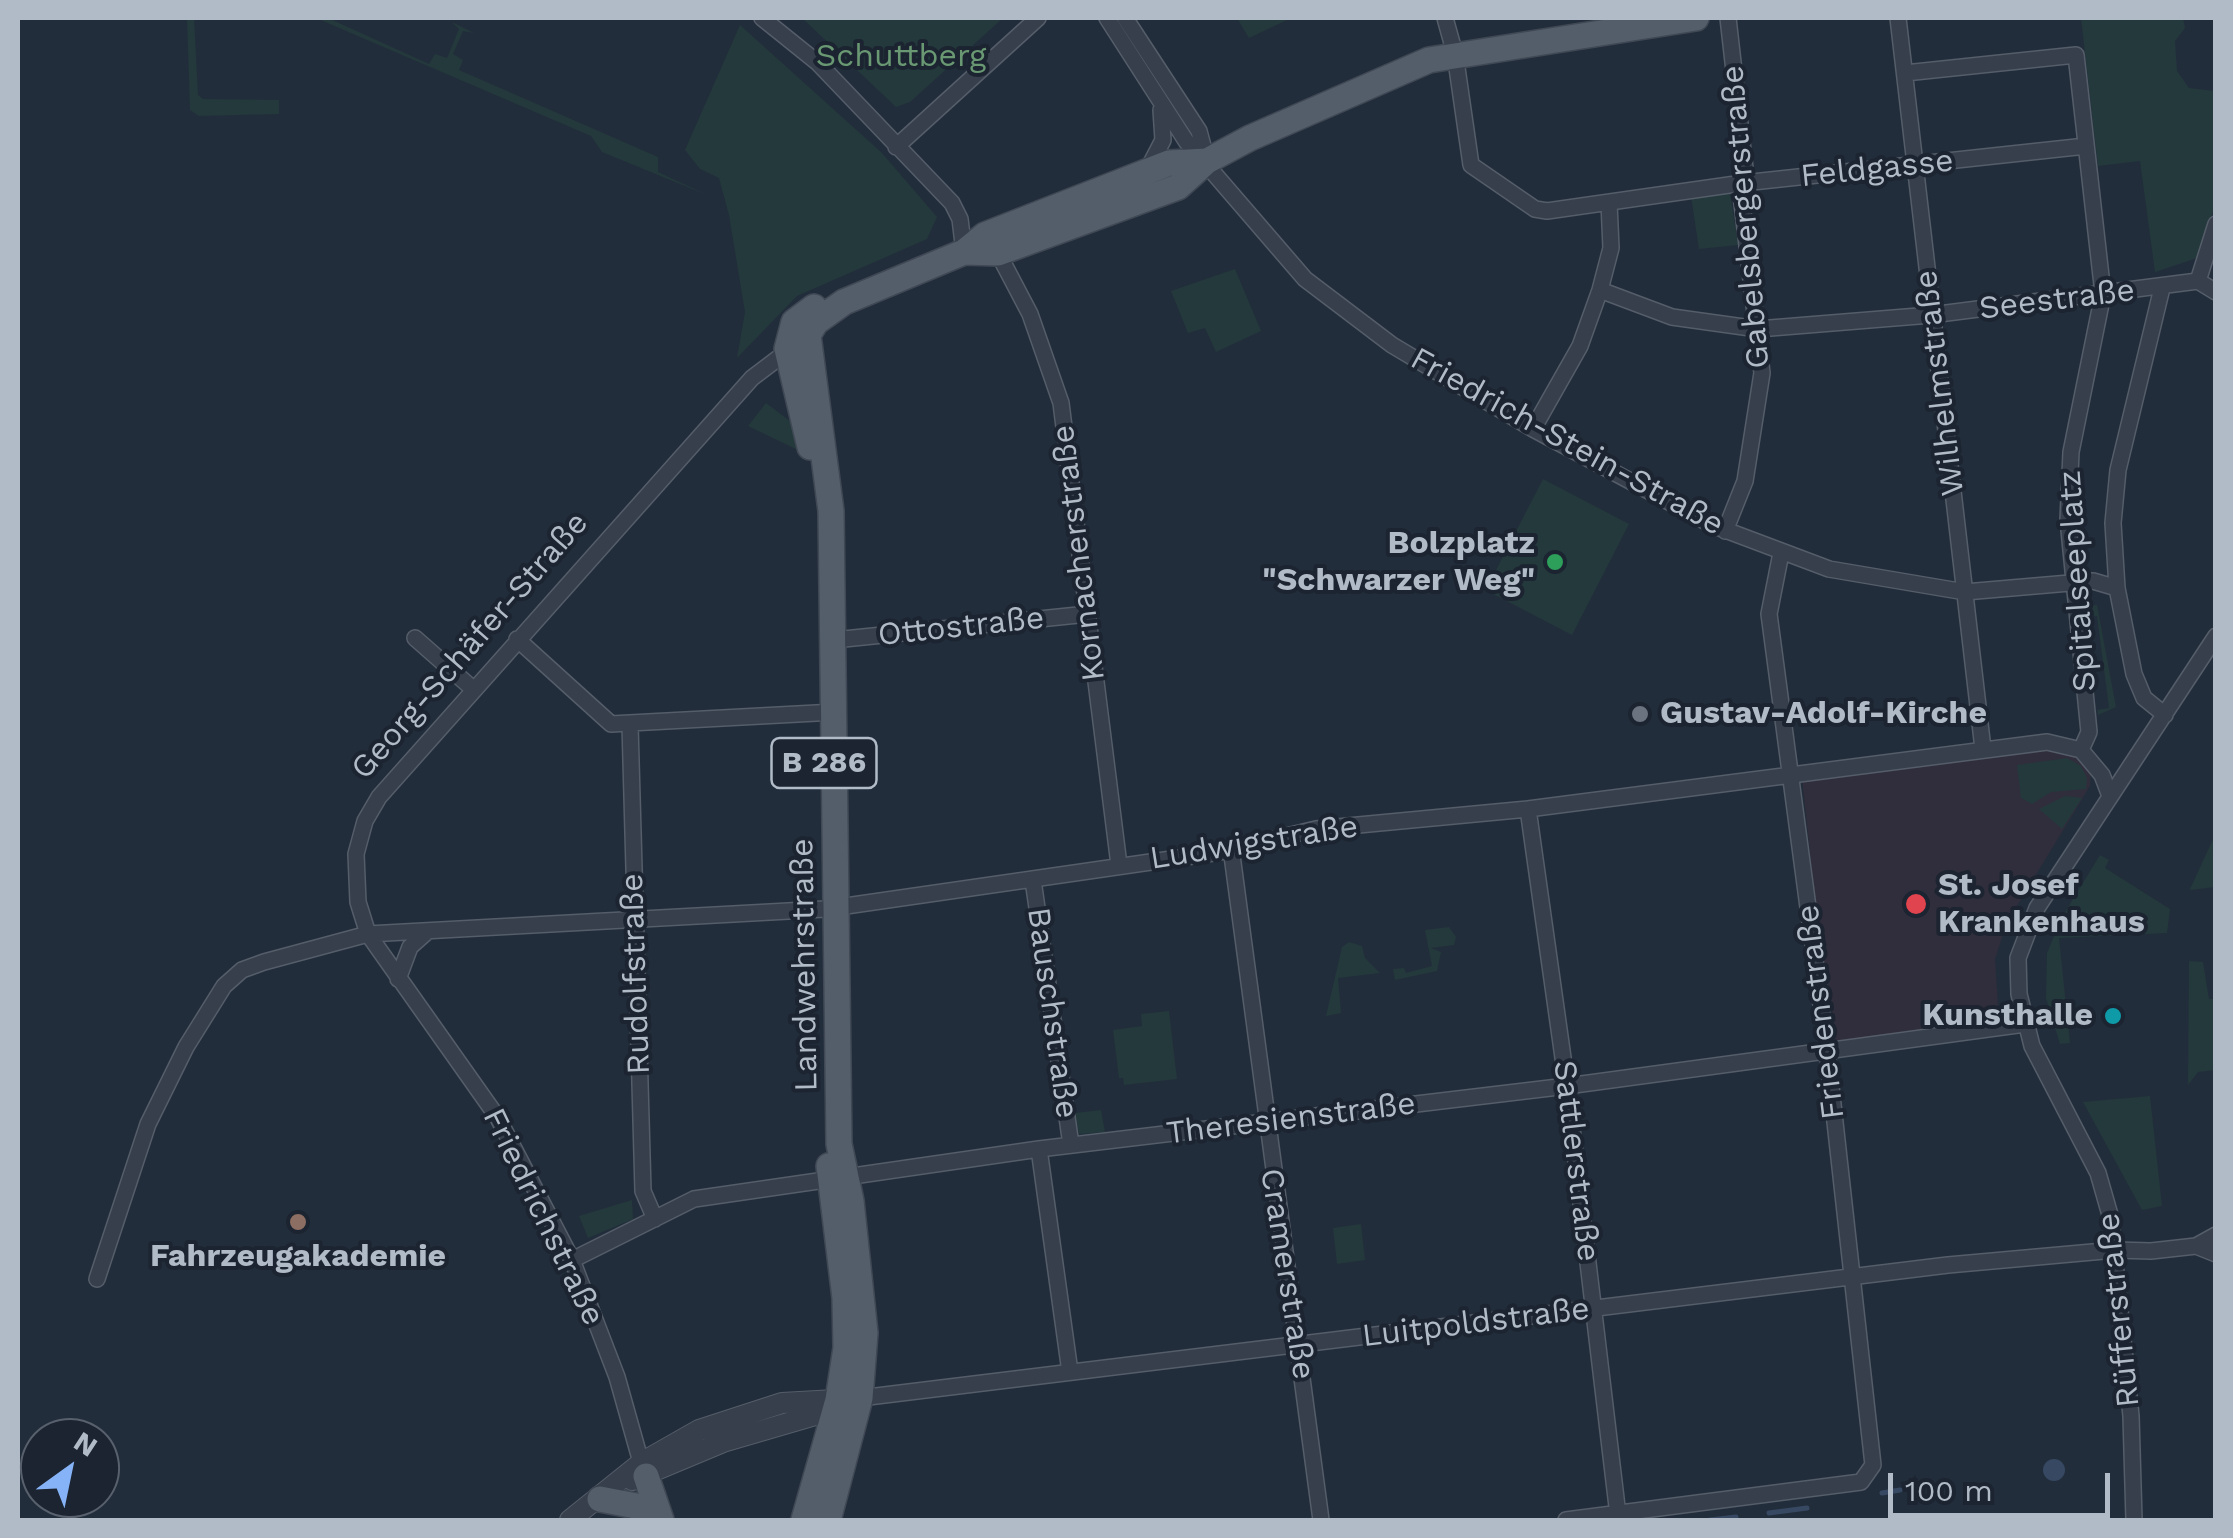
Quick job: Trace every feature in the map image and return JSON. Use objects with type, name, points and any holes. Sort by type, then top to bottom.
[{"type":"main road","points":[[1207,161],[1391,74],[1456,54],[1633,22],[1696,18]]},
{"type":"main road","name":"Georg-Schäfer-Straße","points":[[796,347],[789,333],[805,312],[819,304],[844,302],[964,252],[985,235],[1141,174],[1175,162],[1207,161]]},
{"type":"main road","name":"Georg-Schäfer-Straße","points":[[964,252],[998,252],[1178,187],[1207,161]]},
{"type":"main road","name":"Landwehrstraße","points":[[796,347],[828,473],[834,640],[830,713]]},
{"type":"main road","name":"Landwehrstraße","points":[[796,347],[816,484],[830,713],[837,1178],[849,1399],[828,1520]]},
{"type":"main road","name":"Landwehrstraße","points":[[804,1520],[823,1458],[849,1399]]},
{"type":"main road","points":[[636,1474],[658,1520]]},
{"type":"main road","points":[[600,1499],[636,1506],[658,1520]]},
{"type":"street","points":[[762,18],[818,64],[952,203],[960,219],[964,252]]},
{"type":"street","points":[[896,147],[1038,18]]},
{"type":"street","points":[[1108,18],[1186,141],[1207,161]]},
{"type":"street","points":[[1126,18],[1199,131],[1207,161]]},
{"type":"street","name":"Feldgasse","points":[[1445,18],[1456,54],[1471,166],[1535,209],[1547,212],[1743,183],[2086,146]]},
{"type":"street","name":"Gabelsbergerstraße","points":[[1724,531],[1746,481],[1762,373],[1728,18]]},
{"type":"street","name":"Wilhelmstraße","points":[[1898,18],[1983,749]]},
{"type":"street","name":"Spitalseeplatz","points":[[1905,73],[2076,55],[2103,294],[2070,452],[2068,520],[2072,584],[2089,732],[2081,750]]},
{"type":"street","points":[[1141,174],[1154,161],[1163,140],[1165,118],[1154,92]]},
{"type":"street","name":"Friedrich-Stein-Straße","points":[[1207,161],[1278,250],[1339,306],[1392,345],[1533,429],[1724,531],[1780,553],[1863,577],[1965,592],[2101,582],[2116,588]]},
{"type":"street","points":[[1533,429],[1580,346],[1600,290],[1610,248],[1609,203]]},
{"type":"street","points":[[2216,224],[2198,280],[2216,292]]},
{"type":"street","name":"Kornacherstraße","points":[[998,252],[1030,314],[1062,403],[1120,865]]},
{"type":"street","name":"Seestraße","points":[[1600,290],[1672,317],[1758,329],[1931,315],[2162,288],[2198,280]]},
{"type":"street","name":"Spitalseeplatz","points":[[2162,288],[2118,470],[2113,524],[2116,588],[2140,690],[2165,715]]},
{"type":"street","name":"Georg-Schäfer-Straße","points":[[368,934],[355,876],[365,821],[379,797],[752,378],[796,347]]},
{"type":"street","name":"Friedenstraße","points":[[1618,1515],[1861,1482],[1872,1472],[1827,1050],[1769,614],[1780,553]]},
{"type":"street","name":"Ottostraße","points":[[834,640],[1088,614]]},
{"type":"street","name":"Rüfferstraße","points":[[2134,1520],[2116,1250],[2098,1173],[2040,1064],[2025,1024],[2018,958],[2025,932],[2216,636]]},
{"type":"street","points":[[414,638],[473,690]]},
{"type":"street","points":[[517,640],[611,724],[830,713]]},
{"type":"street","name":"Rudolfstraße","points":[[630,725],[643,1191],[655,1219]]},
{"type":"street","name":"Ludwigstraße","points":[[368,934],[831,908],[1231,848],[1316,829],[1528,809],[1983,749],[2056,742],[2081,750]]},
{"type":"street","points":[[2081,750],[2102,774],[2110,796]]},
{"type":"street","name":"Sattlerstraße","points":[[1528,809],[1567,1086],[1618,1515]]},
{"type":"street","name":"Cramerstraße","points":[[1231,848],[1264,1124],[1321,1520]]},
{"type":"street","name":"Bauschstraße","points":[[1033,880],[1071,1146]]},
{"type":"street","points":[[398,979],[410,947],[428,931]]},
{"type":"street","points":[[97,1278],[148,1124],[186,1047],[224,986],[242,970],[264,962],[368,934]]},
{"type":"street","name":"Friedrichstraße","points":[[368,934],[498,1118],[572,1260],[618,1377],[636,1474]]},
{"type":"street","name":"Theresienstraße","points":[[572,1260],[694,1199],[1039,1149],[1567,1086],[2025,1024]]},
{"type":"street","name":"Bauschstraße","points":[[1039,1149],[1070,1372]]},
{"type":"street","points":[[2196,1246],[2216,1235]]},
{"type":"street","points":[[2196,1246],[2216,1254]]},
{"type":"street","name":"Luitpoldstraße","points":[[570,1520],[679,1439],[724,1420],[808,1398],[849,1399],[1850,1278],[2116,1250],[2196,1246]]},
{"type":"street","name":"Luitpoldstraße","points":[[636,1474],[723,1442],[812,1416],[849,1399]]},
{"type":"street","points":[[780,1424],[803,1432],[823,1458]]},
{"type":"street","points":[[1566,1520],[1618,1515]]},
{"type":"shaded area","name":"St. Josef Krankenhaus","points":[[2064,747],[2091,766],[2090,786],[2007,922],[1995,959],[1999,1022],[1831,1045],[1802,778]]},
{"type":"green space","points":[[187,18],[194,18],[198,95],[203,99],[279,100],[279,114],[199,116],[190,110]]},
{"type":"green space","points":[[316,18],[328,18],[429,64],[435,54],[447,58],[459,29],[452,22],[474,33],[463,31],[453,54],[463,60],[459,70],[658,157],[658,172],[707,195],[602,152],[591,136]]},
{"type":"green space","name":"Schuttberg","points":[[802,18],[1003,18],[910,102],[896,107]]},
{"type":"green space","points":[[1237,18],[1291,18],[1249,38]]},
{"type":"green space","points":[[2081,18],[2183,18],[2185,28],[2175,41],[2177,71],[2189,88],[2215,91],[2215,206],[2197,258],[2155,272],[2140,161],[2098,166]]},
{"type":"green space","points":[[740,25],[882,153],[937,217],[927,239],[797,296],[737,358],[745,312],[729,215],[719,178],[700,169],[685,150]]},
{"type":"green space","points":[[1730,193],[1738,245],[1699,249],[1691,196]]},
{"type":"green space","points":[[1235,269],[1261,331],[1216,352],[1205,328],[1188,333],[1171,291]]},
{"type":"green space","points":[[766,403],[798,427],[804,453],[748,426]]},
{"type":"green space","name":"Bolzplatz \"Schwarzer Weg\"","points":[[1543,479],[1629,524],[1572,635],[1476,585],[1484,570],[1494,574]]},
{"type":"green space","points":[[2097,605],[2116,707],[2098,715],[2097,710],[2109,708],[2097,616],[2085,616],[2085,606]]},
{"type":"green space","points":[[2067,758],[2081,766],[2087,778],[2086,789],[2051,792],[2032,804],[2021,798],[2017,765]]},
{"type":"green space","points":[[2065,796],[2082,798],[2062,829],[2039,809]]},
{"type":"green space","points":[[2215,835],[2215,887],[2190,890],[2190,889]]},
{"type":"green space","points":[[2100,855],[2109,860],[2105,868],[2170,909],[2167,933],[2059,938],[2070,1043],[2060,1044],[2046,998],[2047,953],[2062,917]]},
{"type":"green space","points":[[1449,927],[1456,937],[1454,945],[1431,948],[1441,952],[1437,971],[1395,980],[1393,969],[1404,968],[1406,973],[1432,966],[1425,930]]},
{"type":"green space","points":[[1349,942],[1362,946],[1365,958],[1380,973],[1338,978],[1341,1013],[1326,1016],[1342,947]]},
{"type":"green space","points":[[2189,961],[2203,962],[2209,999],[2215,999],[2216,1070],[2198,1072],[2188,1085]]},
{"type":"green space","points":[[1169,1011],[1177,1079],[1124,1085],[1123,1078],[1119,1078],[1113,1030],[1142,1026],[1141,1014]]},
{"type":"green space","points":[[2150,1096],[2162,1206],[2142,1210],[2083,1102]]},
{"type":"green space","points":[[1101,1110],[1105,1132],[1079,1134],[1075,1113]]},
{"type":"green space","points":[[632,1200],[633,1219],[588,1238],[579,1216]]},
{"type":"green space","points":[[1361,1224],[1365,1260],[1337,1264],[1333,1228]]},
{"type":"water","points":[[2050,1459],[2058,1459],[2065,1470],[2058,1481],[2050,1481],[2043,1474],[2043,1466]]},
{"type":"waterway","points":[[1882,1493],[1900,1490]]},
{"type":"waterway","points":[[1769,1513],[1807,1508]]},
{"type":"waterway","points":[[1710,1520],[1736,1517]]},
{"type":"place","name":"Bolzplatz \"Schwarzer Weg\"","points":[[1555,562]]},
{"type":"place","name":"Gustav-Adolf-Kirche","points":[[1640,714]]},
{"type":"place","name":"St. Josef Krankenhaus","points":[[1916,904]]},
{"type":"place","name":"Kunsthalle","points":[[2113,1016]]},
{"type":"place","name":"Fahrzeugakademie","points":[[298,1222]]}]
